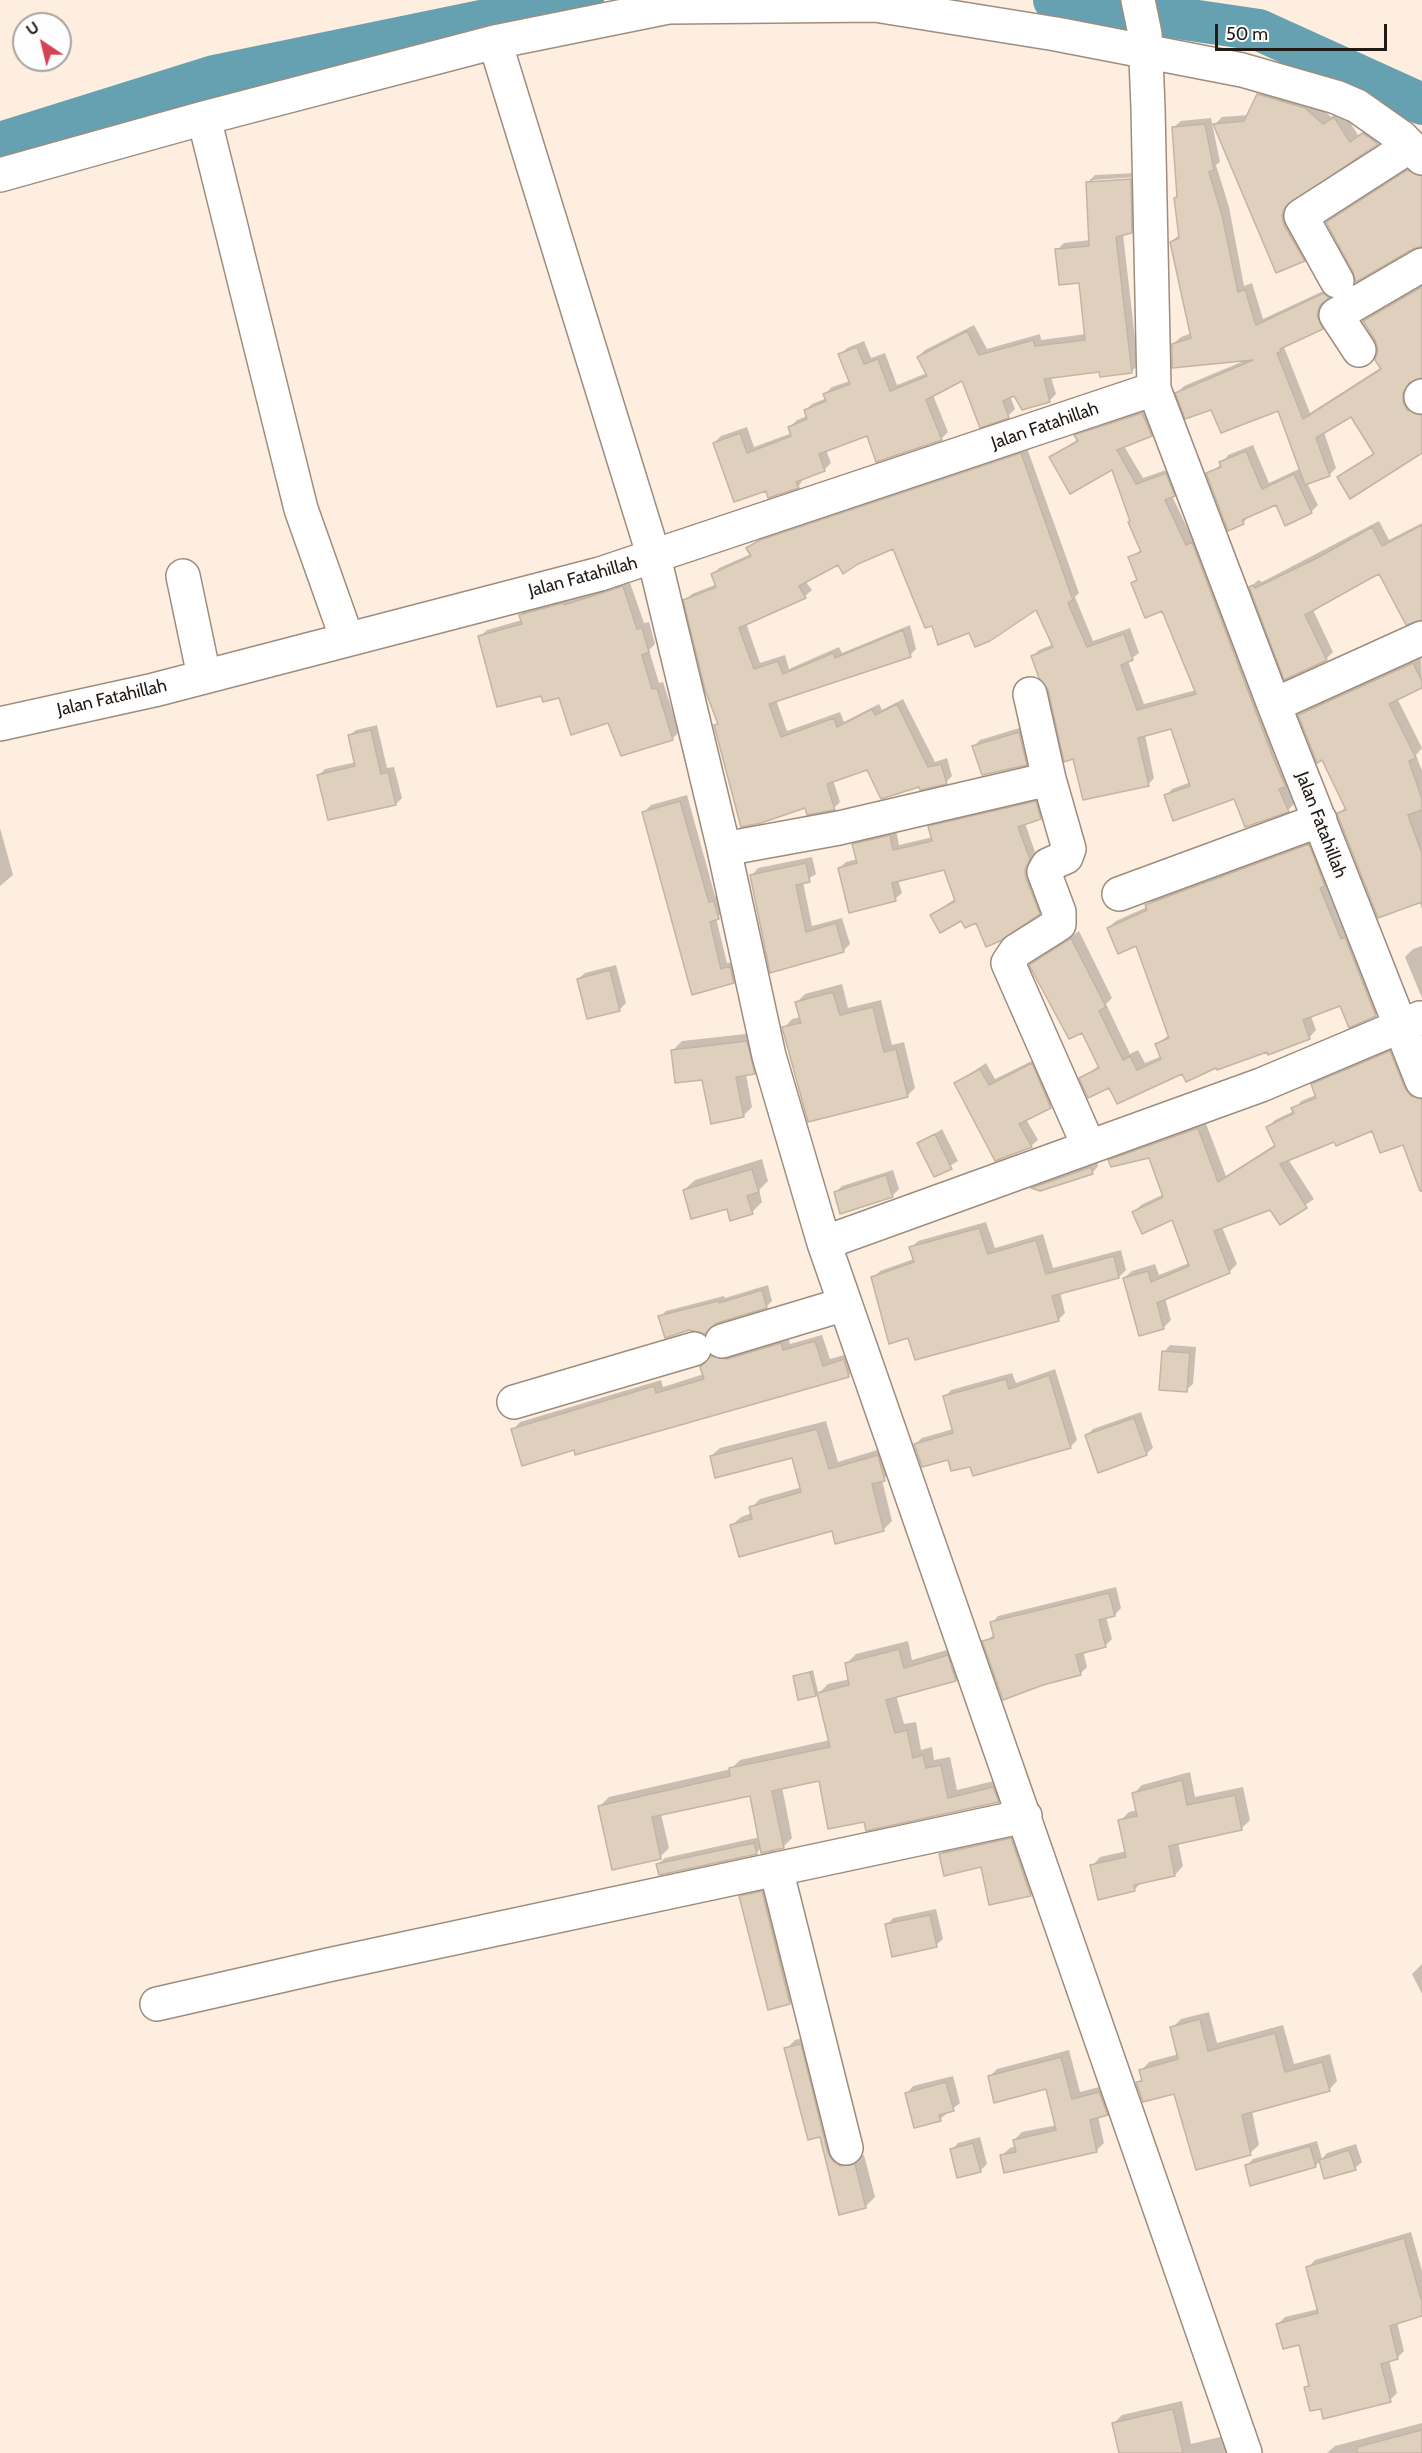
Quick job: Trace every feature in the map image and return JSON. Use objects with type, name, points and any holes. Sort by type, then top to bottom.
[{"type":"street","name":"Jalan Fatahillah","points":[[1138,0],[1145,43],[1154,389],[1320,820],[1411,1021],[1422,1081]]},
{"type":"street","points":[[0,175],[204,118],[495,42],[668,8],[875,6],[1056,34],[1145,43],[1336,97],[1380,121],[1416,152],[1301,216],[1337,281]]},
{"type":"street","points":[[495,42],[654,557],[724,849],[769,1056],[824,1243],[1245,2453]]},
{"type":"street","points":[[204,118],[301,509],[346,639]]},
{"type":"street","points":[[1359,350],[1336,315],[1422,265]]},
{"type":"street","name":"Jalan Fatahillah","points":[[0,724],[204,676],[654,557],[1154,389]]},
{"type":"street","points":[[183,576],[204,676]]},
{"type":"street","points":[[1274,705],[1422,638]]},
{"type":"street","points":[[1030,694],[1049,779],[1069,849],[1066,857],[1048,865],[1044,872],[1059,912],[1059,924],[1016,951],[1008,963],[1089,1147]]},
{"type":"street","points":[[724,849],[850,826],[1049,779]]},
{"type":"street","points":[[1119,894],[1320,820]]},
{"type":"street","points":[[824,1243],[1261,1085],[1411,1021]]},
{"type":"street","points":[[514,1402],[845,1304]]},
{"type":"street","points":[[157,2004],[1025,1816]]},
{"type":"street","points":[[776,1869],[846,2148]]},
{"type":"building","points":[[1257,94],[1305,108],[1323,124],[1334,117],[1350,142],[1363,133],[1378,144],[1285,207],[1282,216],[1284,225],[1305,261],[1276,273],[1213,124],[1244,121]]},
{"type":"building","points":[[1205,124],[1214,170],[1209,172],[1222,215],[1238,292],[1245,289],[1256,325],[1324,293],[1329,298],[1320,305],[1317,315],[1323,329],[1280,349],[1281,352],[1277,353],[1303,419],[1381,369],[1375,360],[1378,350],[1375,340],[1363,321],[1422,287],[1422,378],[1409,383],[1403,393],[1403,402],[1407,410],[1422,415],[1422,453],[1350,499],[1337,477],[1374,454],[1351,417],[1316,438],[1330,476],[1305,485],[1278,411],[1221,433],[1211,410],[1185,419],[1175,393],[1253,360],[1172,368],[1172,344],[1191,338],[1170,242],[1179,238],[1174,198],[1177,197],[1172,127]]},
{"type":"building","points":[[1407,170],[1422,176],[1422,246],[1356,282],[1326,222]]},
{"type":"building","points":[[1131,179],[1132,233],[1116,237],[1132,373],[1100,377],[1099,372],[1044,379],[1050,402],[1022,410],[1014,396],[1003,401],[1009,418],[980,428],[962,381],[926,400],[942,440],[876,462],[867,436],[819,454],[825,471],[796,482],[799,488],[768,498],[766,491],[734,502],[713,443],[740,433],[747,453],[791,436],[788,427],[807,419],[804,410],[826,401],[823,394],[850,384],[838,354],[857,347],[864,364],[878,359],[890,391],[927,376],[917,357],[967,331],[979,355],[1033,340],[1035,346],[1085,340],[1079,283],[1059,285],[1055,249],[1089,246],[1086,182]]},
{"type":"building","points":[[1142,413],[1152,436],[1117,450],[1136,484],[1166,473],[1175,496],[1165,500],[1186,545],[1192,542],[1286,787],[1279,789],[1289,812],[1245,827],[1234,799],[1173,821],[1164,795],[1190,786],[1171,729],[1138,738],[1149,786],[1083,800],[1073,759],[1064,762],[1048,690],[1039,678],[1031,656],[1053,647],[1036,610],[990,641],[975,647],[969,633],[938,645],[932,626],[925,628],[893,549],[858,564],[843,574],[838,565],[799,586],[806,598],[739,628],[754,669],[778,661],[783,674],[833,653],[835,658],[903,630],[911,657],[769,704],[781,737],[834,718],[837,727],[872,709],[875,715],[897,704],[928,767],[941,764],[947,784],[920,790],[919,787],[881,799],[867,770],[827,784],[835,810],[807,815],[805,808],[761,823],[741,827],[714,725],[718,724],[705,690],[683,600],[716,587],[711,574],[751,556],[746,548],[760,540],[1021,453],[1073,600],[1068,603],[1087,647],[1124,634],[1133,660],[1121,665],[1137,710],[1196,694],[1162,611],[1145,618],[1131,583],[1137,580],[1128,557],[1141,552],[1128,522],[1130,521],[1112,470],[1070,494],[1049,457],[1078,441],[1074,435]]},
{"type":"building","points":[[1246,451],[1262,489],[1294,474],[1312,513],[1285,526],[1276,505],[1242,520],[1244,524],[1228,531],[1206,473],[1221,467],[1219,462]]},
{"type":"building","points":[[1422,525],[1422,620],[1406,625],[1379,574],[1305,615],[1327,660],[1284,680],[1249,587],[1253,585],[1255,588],[1319,557],[1372,527],[1382,546]]},
{"type":"building","points":[[623,586],[637,629],[642,628],[649,652],[642,655],[652,689],[657,688],[673,740],[621,756],[608,723],[571,735],[559,698],[543,702],[541,696],[497,707],[478,636],[522,624],[519,615],[563,603],[564,605]]},
{"type":"building","points":[[1413,663],[1422,681],[1422,688],[1389,704],[1416,758],[1409,761],[1422,799],[1422,810],[1408,815],[1422,854],[1422,902],[1378,918],[1337,813],[1346,810],[1322,760],[1317,763],[1298,715]]},
{"type":"building","points":[[371,730],[381,774],[388,772],[396,805],[328,820],[317,775],[355,766],[348,735]]},
{"type":"building","points":[[1019,732],[1027,765],[982,775],[972,746]]},
{"type":"building","points":[[680,801],[709,902],[714,901],[719,919],[710,922],[721,969],[730,966],[734,983],[692,995],[642,812]]},
{"type":"building","points":[[1036,801],[1041,819],[1018,827],[1030,859],[1025,870],[1026,878],[1040,914],[1000,941],[986,947],[976,923],[965,928],[961,921],[940,933],[930,915],[955,901],[944,870],[892,883],[896,901],[849,913],[838,868],[857,863],[852,844],[890,835],[893,850],[932,841],[928,826]]},
{"type":"building","points":[[1309,844],[1325,886],[1320,888],[1341,939],[1345,937],[1376,1016],[1349,1028],[1340,1006],[1303,1020],[1310,1039],[1268,1055],[1267,1052],[1217,1070],[1216,1068],[1186,1082],[1182,1074],[1117,1104],[1109,1088],[1088,1098],[1079,1078],[1099,1068],[1082,1033],[1069,1039],[1029,965],[1071,938],[1106,1007],[1099,1011],[1123,1060],[1130,1056],[1137,1070],[1161,1059],[1155,1044],[1169,1038],[1136,946],[1118,954],[1107,928],[1147,910],[1145,905]]},
{"type":"building","points":[[806,863],[810,882],[796,885],[806,932],[836,923],[844,952],[770,973],[750,875]]},
{"type":"building","points":[[610,970],[620,1011],[587,1019],[577,979]]},
{"type":"building","points":[[833,992],[840,1015],[873,1007],[884,1052],[896,1049],[908,1097],[808,1122],[782,1027],[801,1023],[795,1002]]},
{"type":"building","points":[[747,1041],[755,1074],[736,1077],[744,1117],[711,1124],[702,1080],[675,1083],[671,1050]]},
{"type":"building","points":[[1390,1051],[1405,1088],[1411,1096],[1422,1099],[1422,1191],[1420,1191],[1403,1145],[1380,1153],[1372,1131],[1336,1146],[1334,1142],[1280,1164],[1307,1208],[1280,1225],[1270,1210],[1214,1231],[1230,1273],[1157,1303],[1164,1329],[1139,1336],[1123,1278],[1148,1271],[1151,1282],[1189,1266],[1172,1220],[1142,1234],[1132,1212],[1163,1197],[1149,1158],[1111,1167],[1108,1160],[1198,1128],[1218,1182],[1275,1146],[1266,1127],[1294,1113],[1291,1108],[1316,1098],[1311,1084]]},
{"type":"building","points":[[1032,1063],[1051,1108],[1019,1124],[1032,1147],[995,1161],[954,1083],[980,1069],[989,1085]]},
{"type":"building","points":[[935,1134],[952,1169],[934,1177],[917,1143]]},
{"type":"building","points":[[1091,1167],[1093,1174],[1040,1191],[1031,1188]]},
{"type":"building","points":[[752,1169],[759,1192],[747,1196],[753,1214],[730,1221],[727,1209],[691,1219],[683,1190]]},
{"type":"building","points":[[886,1175],[893,1197],[840,1214],[834,1192]]},
{"type":"building","points":[[979,1228],[988,1254],[1036,1240],[1046,1274],[1114,1256],[1119,1278],[1052,1296],[1059,1321],[915,1360],[908,1338],[889,1344],[871,1277],[914,1262],[909,1247]]},
{"type":"building","points":[[762,1290],[767,1308],[717,1323],[705,1334],[689,1330],[665,1338],[658,1316],[718,1301],[719,1303]]},
{"type":"building","points":[[815,1341],[823,1366],[844,1359],[849,1377],[575,1455],[574,1450],[522,1466],[511,1429],[654,1386],[656,1393],[704,1379],[700,1367],[711,1356],[727,1359],[781,1343],[783,1350]]},
{"type":"building","points":[[1162,1351],[1190,1353],[1187,1392],[1159,1390]]},
{"type":"building","points":[[1049,1375],[1071,1448],[973,1476],[970,1467],[951,1471],[948,1460],[922,1467],[914,1444],[953,1433],[943,1396],[1006,1379],[1009,1389]]},
{"type":"building","points":[[1134,1418],[1147,1455],[1098,1473],[1085,1435]]},
{"type":"building","points":[[817,1429],[829,1469],[878,1455],[885,1481],[872,1484],[884,1531],[835,1544],[832,1531],[739,1557],[730,1525],[752,1519],[749,1507],[801,1492],[792,1458],[715,1478],[710,1456]]},
{"type":"building","points":[[1109,1593],[1115,1616],[1099,1620],[1106,1647],[1076,1655],[1081,1675],[1043,1685],[1003,1700],[982,1641],[994,1638],[990,1622]]},
{"type":"building","points":[[899,1649],[904,1668],[948,1655],[956,1681],[886,1700],[895,1733],[907,1730],[913,1758],[923,1755],[926,1768],[941,1765],[948,1798],[993,1787],[999,1802],[866,1831],[864,1822],[828,1829],[819,1781],[772,1791],[784,1848],[761,1853],[750,1796],[652,1817],[661,1859],[612,1870],[598,1806],[730,1776],[729,1768],[830,1747],[817,1693],[849,1685],[845,1663]]},
{"type":"building","points":[[810,1672],[816,1696],[798,1700],[793,1676]]},
{"type":"building","points":[[1182,1780],[1187,1805],[1235,1795],[1242,1830],[1169,1846],[1175,1876],[1134,1885],[1135,1891],[1098,1900],[1090,1865],[1126,1857],[1118,1820],[1137,1816],[1132,1793]]},
{"type":"building","points":[[1011,1838],[1031,1896],[989,1905],[981,1867],[944,1876],[939,1854]]},
{"type":"building","points":[[754,1843],[757,1854],[659,1875],[656,1864]]},
{"type":"building","points":[[762,1891],[790,2004],[768,2010],[739,1896]]},
{"type":"building","points":[[930,1915],[937,1947],[892,1957],[885,1924]]},
{"type":"building","points":[[1200,2019],[1208,2051],[1275,2033],[1285,2072],[1322,2062],[1330,2091],[1242,2115],[1251,2155],[1196,2170],[1174,2094],[1143,2102],[1136,2082],[1142,2081],[1139,2070],[1178,2059],[1170,2027]]},
{"type":"building","points":[[801,2044],[828,2153],[840,2166],[855,2164],[866,2208],[839,2215],[820,2137],[808,2140],[784,2048]]},
{"type":"building","points":[[1061,2057],[1072,2099],[1099,2092],[1108,2115],[1090,2120],[1097,2152],[1004,2173],[1000,2155],[1016,2152],[1013,2140],[1056,2130],[1046,2089],[994,2103],[988,2076]]},
{"type":"building","points":[[946,2082],[954,2111],[939,2115],[941,2121],[914,2128],[905,2093]]},
{"type":"building","points":[[973,2143],[981,2172],[957,2178],[950,2149]]},
{"type":"building","points":[[1310,2146],[1316,2167],[1250,2186],[1245,2165]]},
{"type":"building","points":[[1349,2150],[1356,2170],[1324,2179],[1319,2160]]},
{"type":"building","points":[[1404,2238],[1422,2302],[1422,2316],[1390,2326],[1398,2359],[1381,2364],[1391,2402],[1323,2419],[1321,2409],[1310,2411],[1304,2387],[1309,2386],[1299,2345],[1283,2349],[1276,2324],[1318,2313],[1306,2267]]},
{"type":"building","points":[[1173,2409],[1183,2453],[1119,2453],[1112,2423]]},
{"type":"building","points":[[1422,2430],[1422,2453],[1357,2453],[1357,2447]]},
{"type":"waterway","points":[[0,143],[214,76],[583,0]]},
{"type":"waterway","points":[[1054,0],[1259,30],[1422,104]]}]
